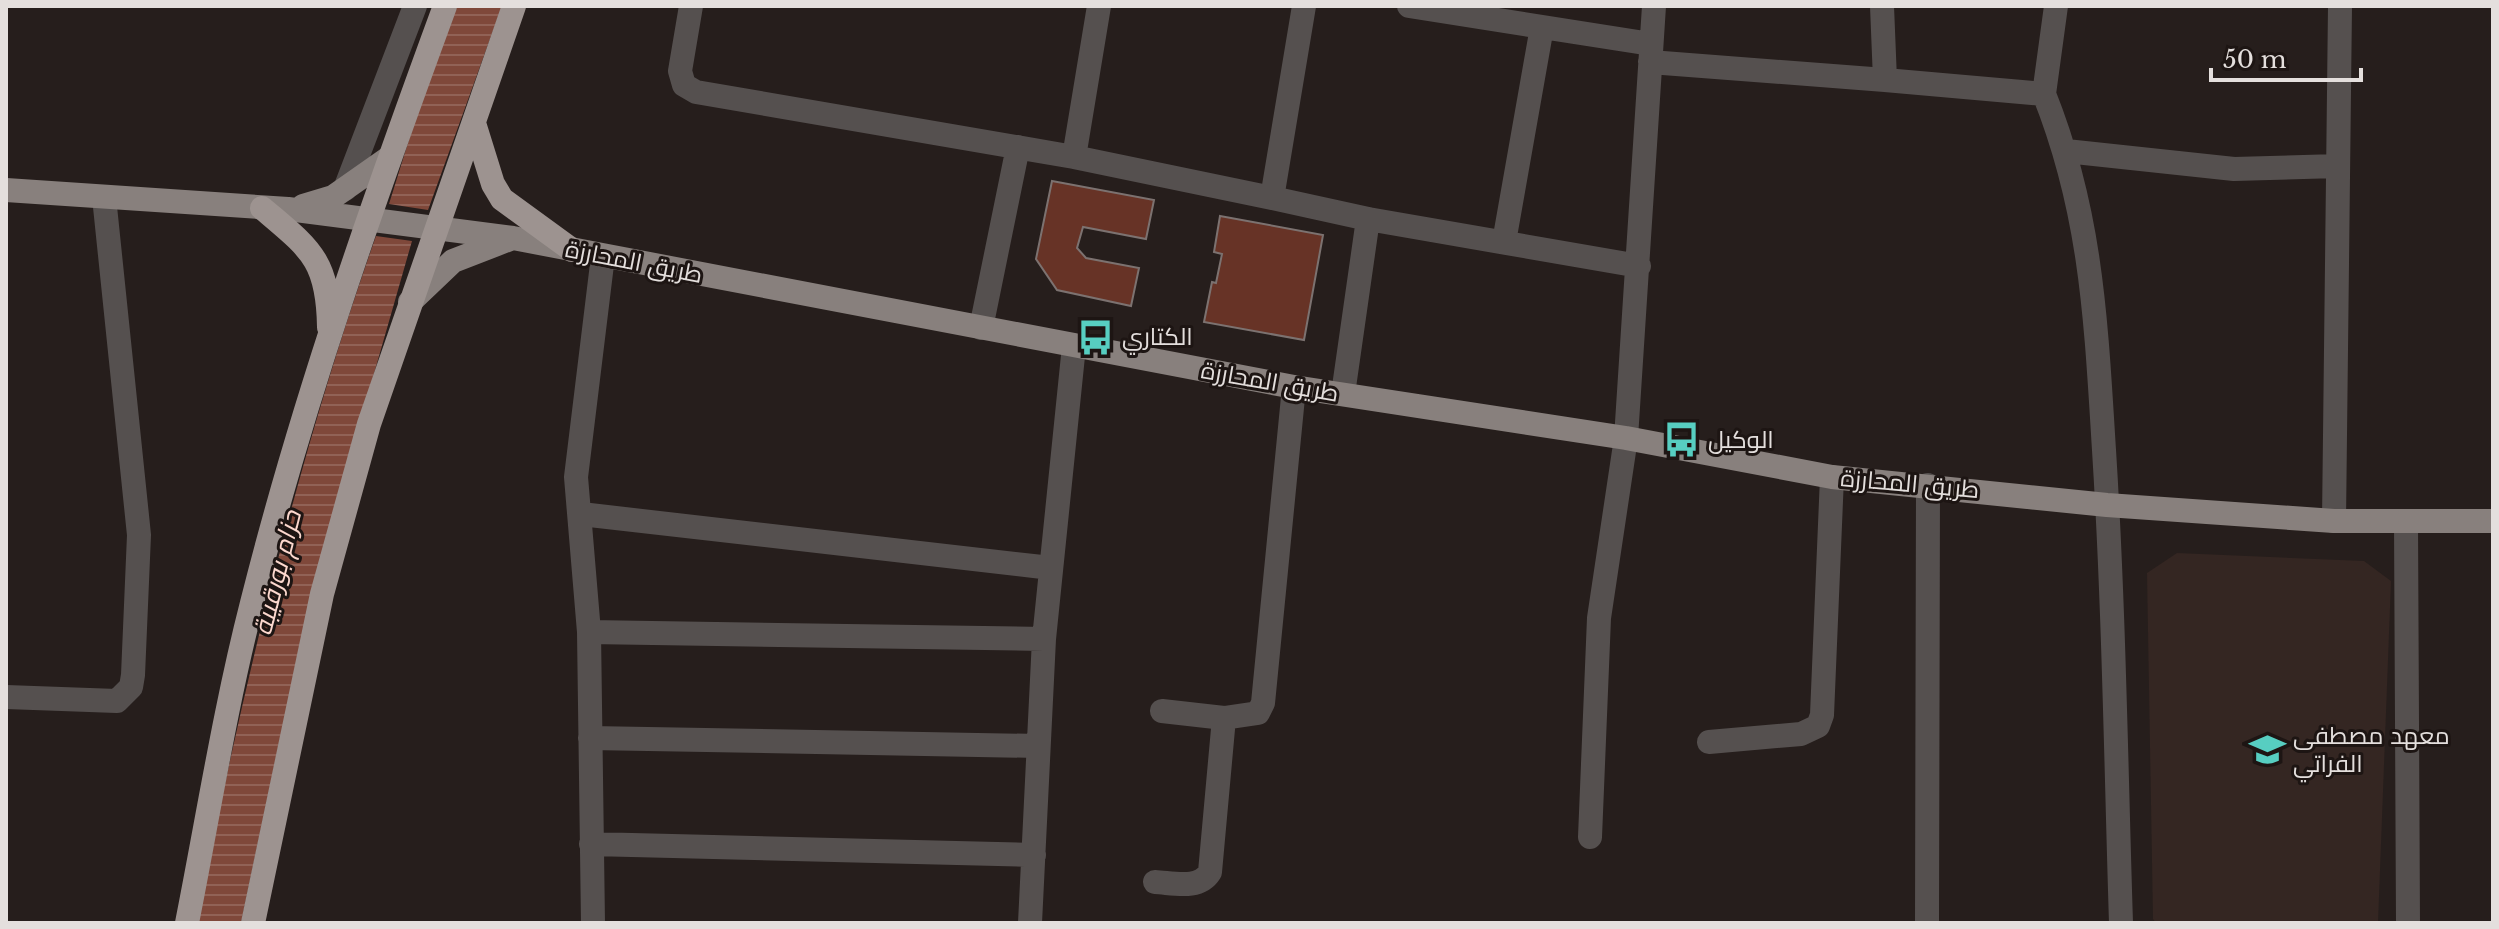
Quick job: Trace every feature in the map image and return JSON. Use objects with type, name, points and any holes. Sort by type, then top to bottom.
[{"type":"highway","points":[[187,923],[251,606],[329,339],[445,6]]},
{"type":"highway","points":[[253,923],[322,594],[369,424],[431,229],[474,123],[514,6]]},
{"type":"highway","points":[[474,123],[493,184],[502,199],[572,250]]},
{"type":"highway","points":[[262,208],[298,238],[319,262],[329,307],[329,339]]},
{"type":"main road","points":[[288,209],[321,202],[390,157]]},
{"type":"main road","name":"طريق المحارزة","points":[[6,190],[288,209],[513,238],[1294,387],[1626,438],[1832,477],[2107,505],[2334,521],[2493,521]]},
{"type":"main road","points":[[410,302],[462,255],[513,238]]},
{"type":"street","points":[[345,189],[415,6]]},
{"type":"street","points":[[691,6],[680,71],[689,89],[1074,157],[1368,219],[1639,266]]},
{"type":"street","points":[[1074,157],[1099,6]]},
{"type":"street","points":[[1272,198],[1304,6]]},
{"type":"street","points":[[1409,6],[1542,27],[1650,53],[1885,80],[2044,94]]},
{"type":"street","points":[[1590,837],[1599,618],[1626,438],[1654,6]]},
{"type":"street","points":[[1882,6],[1885,80]]},
{"type":"street","points":[[2056,6],[2044,94],[2066,151],[2093,282],[2107,505],[2121,923]]},
{"type":"street","points":[[2334,521],[2340,6]]},
{"type":"street","points":[[1504,242],[1542,27]]},
{"type":"street","points":[[981,328],[1018,147]]},
{"type":"street","points":[[2066,151],[2234,169],[2338,166]]},
{"type":"street","points":[[6,697],[117,701],[125,696],[133,675],[140,584],[139,535],[104,197]]},
{"type":"street","points":[[1343,394],[1368,219]]},
{"type":"street","points":[[593,923],[589,632],[576,477],[603,256]]},
{"type":"street","points":[[1030,923],[1044,639],[1074,346]]},
{"type":"street","points":[[1162,711],[1224,718],[1249,717],[1258,713],[1263,703],[1294,387]]},
{"type":"street","points":[[1709,742],[1801,734],[1818,726],[1822,715],[1832,477]]},
{"type":"street","points":[[1927,923],[1928,485]]},
{"type":"street","points":[[581,514],[1051,568]]},
{"type":"street","points":[[2406,522],[2408,923]]},
{"type":"street","points":[[589,632],[1044,639]]},
{"type":"street","points":[[1155,882],[1197,884],[1205,880],[1210,872],[1224,718]]},
{"type":"street","points":[[590,738],[1038,746]]},
{"type":"street","points":[[591,844],[1034,855]]},
{"type":"shaded area","name":"معهد مصطفى الفراتي","points":[[2177,553],[2364,561],[2391,581],[2378,923],[2156,923],[2153,919],[2147,573]]},
{"type":"water","points":[[457,6],[502,6],[428,210],[389,204],[416,117]]},
{"type":"water","name":"حزام بورقيبة","points":[[376,236],[412,241],[310,597],[241,923],[196,923],[233,748],[296,491]]},
{"type":"building","points":[[1052,181],[1154,200],[1146,239],[1083,227],[1077,248],[1086,258],[1139,268],[1131,306],[1057,290],[1036,259]]},
{"type":"building","points":[[1220,216],[1323,235],[1304,340],[1204,322],[1212,282],[1216,283],[1222,254],[1214,252]]},
{"type":"place","name":"الكتاري","points":[[1096,337]]},
{"type":"place","name":"الوكيل","points":[[1682,440]]},
{"type":"place","name":"معهد مصطفى الفراتي","points":[[2267,750]]}]
